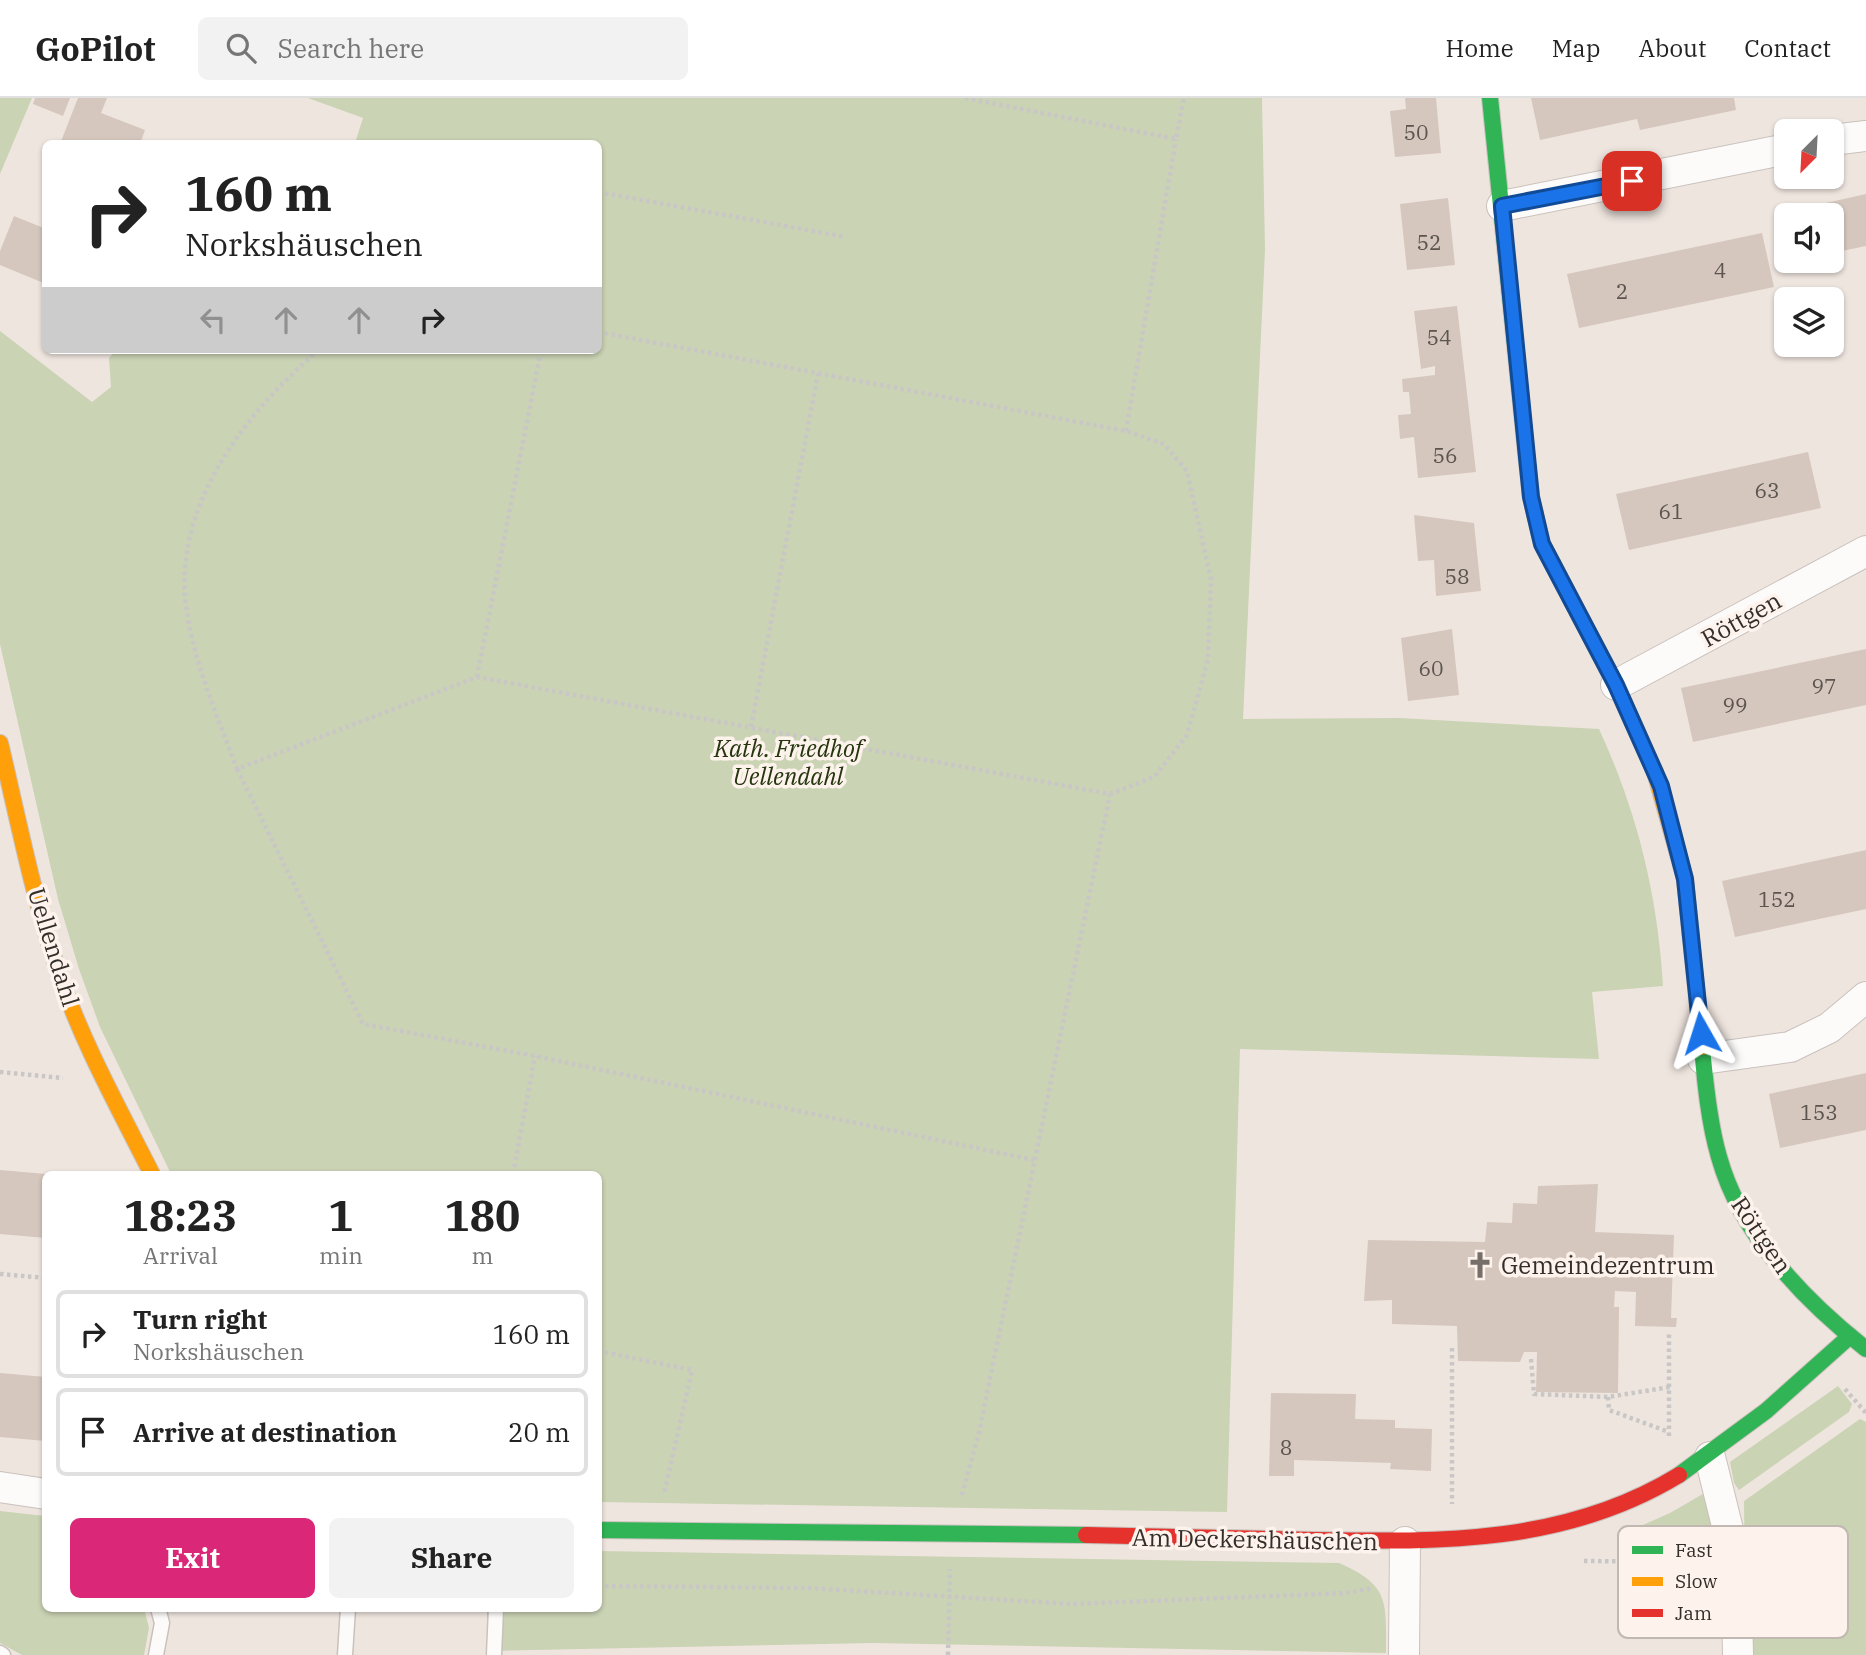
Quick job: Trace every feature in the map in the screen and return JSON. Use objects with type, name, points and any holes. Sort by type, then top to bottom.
[{"type":"street","name":"Röttgen","points":[[1490,98],[1531,497],[1542,544],[1616,685],[1661,786],[1685,879],[1703,1059],[1719,1157],[1738,1206],[1766,1248],[1798,1288],[1849,1337],[1866,1349]]},
{"type":"street","points":[[1844,139],[1866,136]]},
{"type":"street","points":[[1502,206],[1774,152]]},
{"type":"street","name":"Röttgen","points":[[1616,685],[1866,551]]},
{"type":"street","name":"Uellendahl","points":[[0,743],[7,807],[58,972],[79,1026],[150,1171]]},
{"type":"street","points":[[1703,1059],[1790,1047],[1829,1028],[1866,997]]},
{"type":"street","name":"Am Deckershäuschen","points":[[602,1530],[952,1532],[1405,1542],[1452,1540],[1551,1529],[1609,1510],[1668,1483],[1710,1457],[1849,1337]]},
{"type":"street","points":[[1710,1457],[1727,1526]]},
{"type":"street","points":[[0,1487],[42,1493]]},
{"type":"street","points":[[1404,1655],[1405,1542]]},
{"type":"lane","points":[[156,1655],[162,1623],[160,1612]]},
{"type":"lane","points":[[345,1655],[348,1612]]},
{"type":"lane","points":[[494,1655],[496,1612]]},
{"type":"path","points":[[965,98],[1176,139]]},
{"type":"path","points":[[1126,431],[1184,98]]},
{"type":"path","points":[[602,193],[846,237]]},
{"type":"path","points":[[237,769],[477,677],[1110,794],[1154,777],[1187,735],[1208,659],[1211,579],[1187,471],[1164,444],[1126,431],[602,333]]},
{"type":"path","points":[[315,354],[248,421],[212,479],[191,529],[185,593],[198,660],[237,769],[363,1024],[535,1056],[1034,1160]]},
{"type":"path","points":[[477,677],[540,354]]},
{"type":"path","points":[[751,727],[818,374]]},
{"type":"path","points":[[948,1655],[952,1532],[979,1432],[1110,794]]},
{"type":"path","points":[[514,1171],[535,1056]]},
{"type":"path","points":[[0,1072],[105,1081]]},
{"type":"path","points":[[0,1274],[42,1278]]},
{"type":"path","points":[[1668,1483],[1669,1333]]},
{"type":"path","points":[[1452,1348],[1452,1540]]},
{"type":"path","points":[[602,1352],[692,1370],[656,1531]]},
{"type":"path","points":[[1531,1359],[1534,1394],[1608,1397],[1670,1387]]},
{"type":"path","points":[[1608,1397],[1609,1409],[1669,1432]]},
{"type":"path","points":[[1578,1561],[1618,1561]]},
{"type":"path","points":[[602,1586],[808,1588],[1072,1604],[1346,1593],[1405,1581]]},
{"type":"green space","points":[[0,98],[32,98],[0,174]]},
{"type":"green space","name":"Kath. Friedhof Uellendahl","points":[[308,98],[1262,98],[1265,250],[1243,719],[1399,718],[1599,729],[1624,791],[1643,854],[1656,919],[1663,986],[1592,992],[1599,1059],[1240,1049],[1227,1512],[602,1502],[602,1171],[170,1171],[100,1027],[79,969],[58,899],[0,644],[0,331],[92,402],[111,387],[109,358],[112,354],[602,354],[602,140],[356,140],[363,118]]},
{"type":"green space","points":[[1838,1386],[1852,1404],[1849,1412],[1739,1490],[1734,1483],[1730,1462]]},
{"type":"green space","points":[[1860,1419],[1866,1422],[1866,1655],[1746,1655],[1746,1638],[1848,1638],[1848,1526],[1744,1526],[1744,1501]]},
{"type":"green space","points":[[1708,1491],[1718,1526],[1641,1526]]},
{"type":"green space","points":[[0,1511],[42,1516],[42,1612],[145,1612],[149,1628],[144,1655],[22,1655],[0,1643]]},
{"type":"green space","points":[[602,1551],[1339,1563],[1368,1579],[1376,1588],[1382,1597],[1386,1621],[1386,1653],[873,1643],[487,1651],[487,1612],[602,1612]]},
{"type":"building","points":[[35,98],[70,98],[63,116],[33,104]]},
{"type":"building","points":[[78,98],[107,98],[101,113],[145,130],[141,140],[62,140]]},
{"type":"building","points":[[1405,98],[1436,98],[1441,153],[1395,157],[1390,111],[1406,109]]},
{"type":"building","points":[[1531,98],[1734,98],[1736,110],[1640,130],[1637,119],[1540,140]]},
{"type":"building","points":[[1866,194],[1866,246],[1844,251],[1844,203],[1826,203]]},
{"type":"building","points":[[1448,198],[1455,265],[1407,270],[1400,204]]},
{"type":"building","points":[[14,216],[42,227],[42,282],[0,265],[0,251]]},
{"type":"building","points":[[1762,233],[1774,287],[1579,328],[1567,274]]},
{"type":"building","points":[[1457,306],[1476,472],[1418,478],[1414,437],[1400,439],[1398,415],[1411,414],[1409,392],[1403,392],[1402,379],[1435,375],[1435,366],[1421,369],[1414,311]]},
{"type":"building","points":[[1808,452],[1821,508],[1629,550],[1616,494]]},
{"type":"building","points":[[1414,515],[1474,523],[1481,591],[1436,596],[1434,560],[1418,561]]},
{"type":"building","points":[[1452,629],[1459,695],[1408,701],[1401,638]]},
{"type":"building","points":[[1866,649],[1866,705],[1693,742],[1681,688]]},
{"type":"building","points":[[1866,850],[1866,909],[1735,937],[1722,881]]},
{"type":"building","points":[[1866,1073],[1866,1130],[1780,1148],[1769,1094]]},
{"type":"building","points":[[0,1170],[42,1174],[42,1238],[0,1234]]},
{"type":"building","name":"Gemeindezentrum","points":[[1598,1184],[1595,1232],[1674,1235],[1671,1318],[1677,1318],[1676,1327],[1635,1326],[1636,1292],[1615,1291],[1614,1307],[1619,1307],[1618,1393],[1536,1392],[1537,1352],[1524,1352],[1520,1362],[1458,1361],[1457,1326],[1392,1324],[1392,1300],[1364,1301],[1368,1240],[1485,1242],[1487,1222],[1512,1223],[1513,1203],[1537,1204],[1538,1186]]},
{"type":"building","points":[[0,1373],[42,1377],[42,1441],[0,1437]]},
{"type":"building","points":[[1271,1393],[1356,1394],[1355,1419],[1395,1420],[1395,1428],[1432,1429],[1431,1471],[1390,1469],[1391,1463],[1294,1460],[1294,1476],[1269,1476]]},
{"type":"traffic: fast","points":[[1490,98],[1527,462]]},
{"type":"traffic: fast","points":[[1702,1047],[1708,1102],[1719,1157],[1729,1186],[1743,1213],[1759,1240],[1798,1288],[1866,1349]]},
{"type":"traffic: fast","points":[[1679,1475],[1766,1411],[1849,1337]]},
{"type":"traffic: fast","points":[[602,1530],[1086,1535]]},
{"type":"traffic: slow","points":[[0,743],[33,886],[58,971],[89,1049],[150,1171]]},
{"type":"traffic: slow","points":[[1655,772],[1685,879],[1702,1047]]},
{"type":"traffic: jam","points":[[1527,462],[1531,497],[1542,544],[1616,685],[1655,772]]},
{"type":"traffic: jam","points":[[1086,1535],[1362,1541],[1456,1539],[1548,1526],[1592,1515],[1636,1498],[1679,1475]]},
{"type":"place","name":"Gemeindezentrum","points":[[1480,1265]]},
{"type":"route","points":[[1632,181],[1502,206],[1531,497],[1542,544],[1616,685],[1661,786],[1685,879],[1701,1033]]}]
